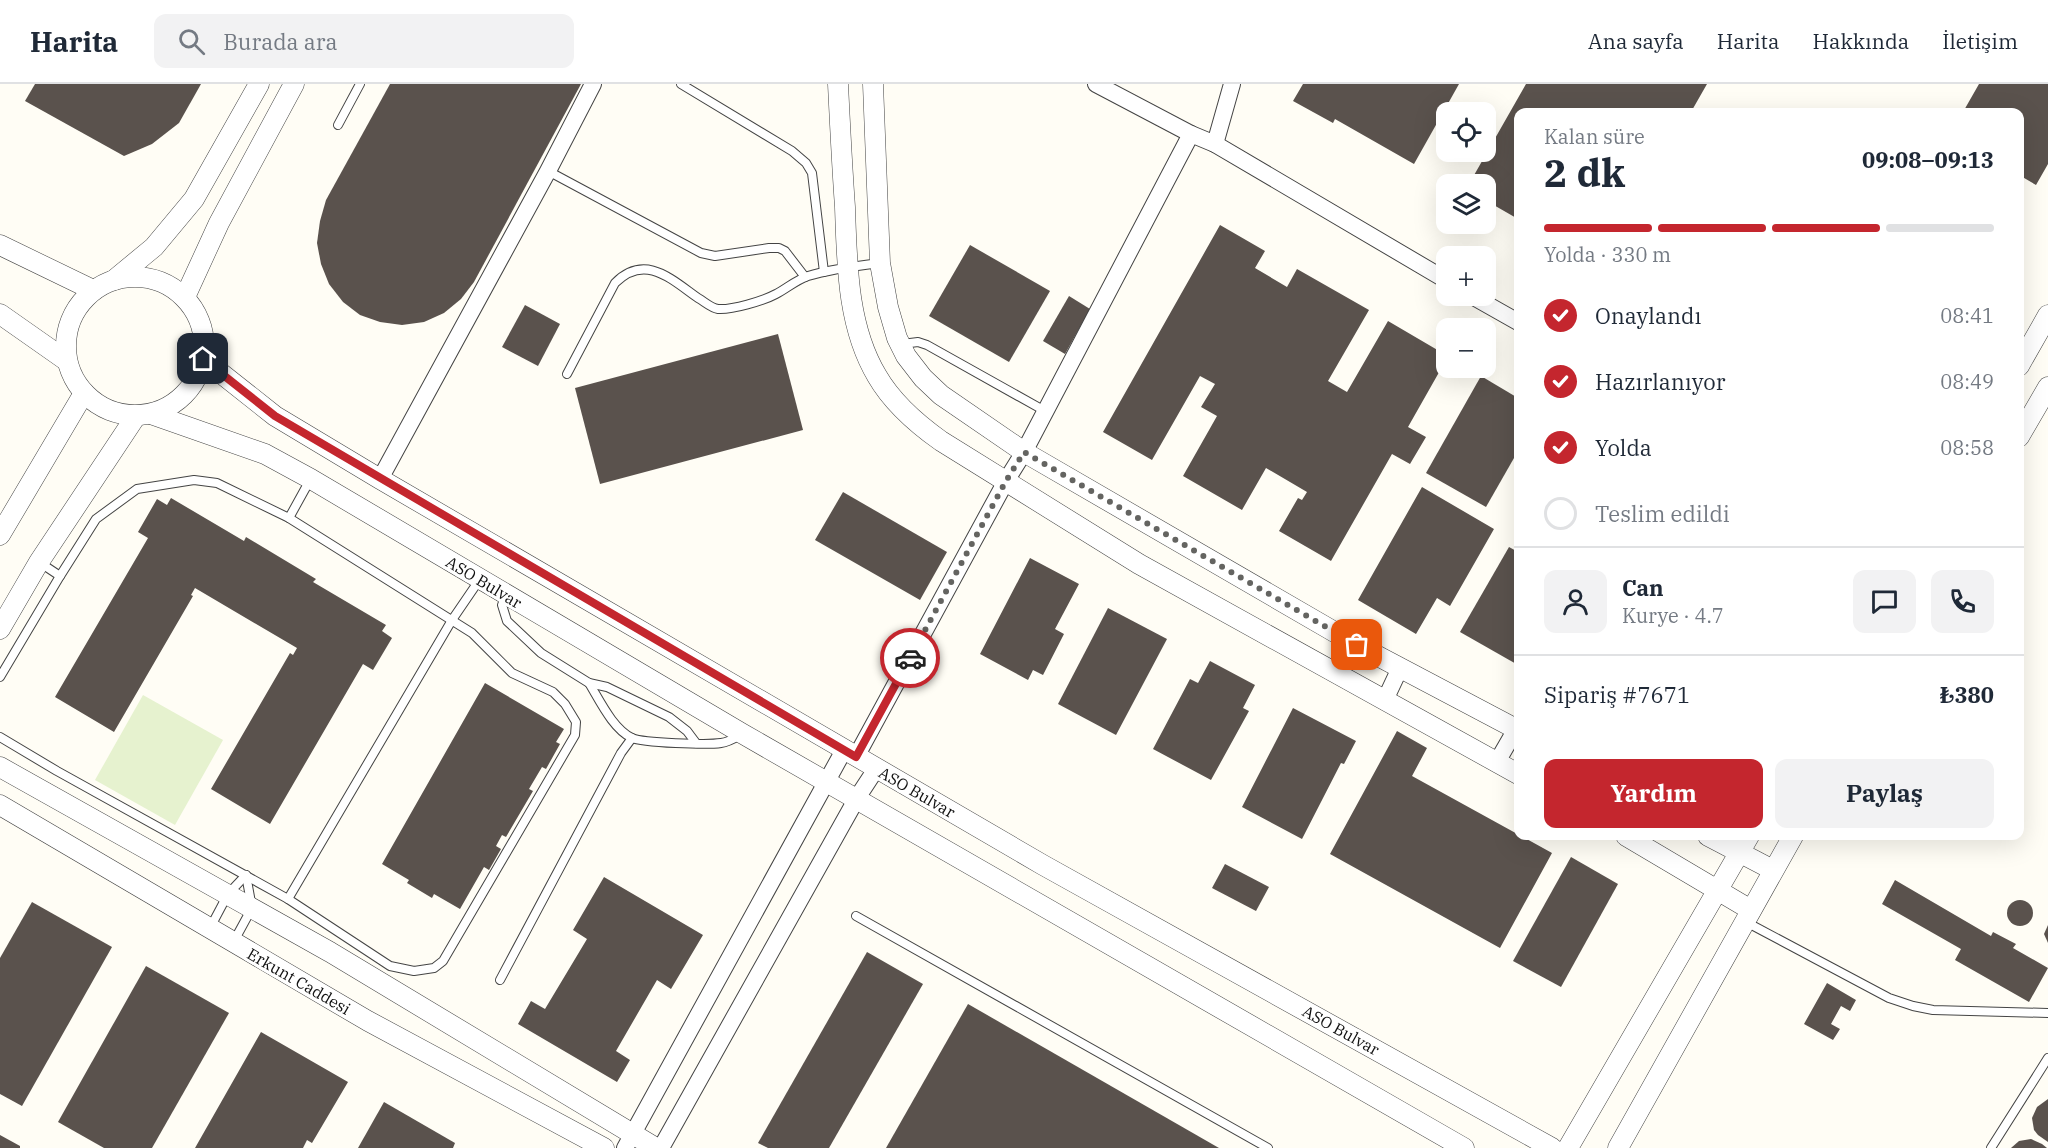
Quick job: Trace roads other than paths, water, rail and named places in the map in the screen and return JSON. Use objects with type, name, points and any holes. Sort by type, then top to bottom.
[{"type":"street","points":[[113,280],[151,277],[164,282],[185,297],[201,326],[203,359],[193,383],[175,403],[143,415],[117,413],[99,406],[84,393],[67,361],[66,342],[70,322],[79,304],[93,290],[113,280],[154,247],[194,199],[259,84]]},
{"type":"street","points":[[185,297],[219,223],[294,84]]},
{"type":"street","points":[[380,479],[593,84]]},
{"type":"street","points":[[838,84],[848,267],[862,343],[878,378],[900,404],[927,431],[1139,564],[1514,772]]},
{"type":"street","points":[[873,84],[880,263],[888,307],[900,344],[923,378],[941,395],[1024,452],[1347,639],[1514,728]]},
{"type":"street","points":[[1096,84],[1191,134],[1215,144],[1436,274]]},
{"type":"street","points":[[1215,144],[1232,84]]},
{"type":"street","points":[[629,1142],[827,781],[850,754],[1024,452],[1191,134]]},
{"type":"street","points":[[0,245],[93,290]]},
{"type":"street","points":[[1490,306],[1514,320]]},
{"type":"street","points":[[0,314],[67,361]]},
{"type":"street","points":[[2024,357],[2048,315]]},
{"type":"street","name":"ASO Bulvar","points":[[203,359],[275,416],[850,754],[1043,865],[1552,1148]]},
{"type":"street","points":[[2024,428],[2048,387]]},
{"type":"street","points":[[0,535],[84,393]]},
{"type":"street","points":[[0,629],[39,562],[143,415]]},
{"type":"street","name":"ASO Bulvar","points":[[143,415],[266,454],[743,734],[1464,1148]]},
{"type":"street","points":[[1385,700],[1401,668]]},
{"type":"street","points":[[1497,762],[1514,735]]},
{"type":"street","points":[[0,767],[330,952],[629,1142],[656,1148]]},
{"type":"street","points":[[661,1148],[857,798],[876,769]]},
{"type":"street","name":"Erkunt Caddesi","points":[[0,805],[368,1022],[604,1148]]},
{"type":"street","points":[[1633,840],[1718,889],[1748,915]]},
{"type":"street","points":[[1715,840],[1773,870]]},
{"type":"street","points":[[1568,1148],[1747,840]]},
{"type":"street","points":[[1618,1148],[1791,840]]},
{"type":"lane","points":[[338,125],[360,84]]},
{"type":"lane","points":[[681,84],[792,151],[806,163],[812,173],[824,272]]},
{"type":"lane","points":[[548,171],[701,253],[715,255],[779,248],[785,251],[805,277]]},
{"type":"lane","points":[[567,374],[615,283],[625,273],[644,269],[655,271],[672,279],[712,307],[728,309],[767,298],[805,277],[848,267],[880,263]]},
{"type":"lane","points":[[900,344],[918,342],[927,345],[1045,411]]},
{"type":"lane","points":[[0,677],[96,519],[137,489],[194,480],[217,483],[289,518],[452,620],[472,633],[512,673],[553,692],[565,704],[576,722],[575,735],[443,961],[434,968],[414,971],[390,966],[288,899],[0,737]]},
{"type":"lane","points":[[289,518],[311,480]]},
{"type":"lane","points":[[39,562],[60,576]]},
{"type":"lane","points":[[288,899],[452,620],[480,579]]},
{"type":"lane","points":[[506,595],[503,609],[511,626],[541,653],[589,683],[607,687],[669,717],[687,730],[696,743]]},
{"type":"lane","points":[[589,683],[608,714],[632,738],[646,742],[722,743],[734,740],[743,734]]},
{"type":"lane","points":[[500,980],[621,753],[632,738]]},
{"type":"lane","points":[[210,928],[228,894],[246,875]]},
{"type":"lane","points":[[233,942],[252,908],[246,875]]},
{"type":"lane","points":[[1748,915],[1889,998],[1912,1006],[1948,1011],[2043,1011],[2048,1013]]},
{"type":"lane","points":[[856,916],[1268,1148]]},
{"type":"lane","points":[[1991,1148],[2048,1058]]}]
